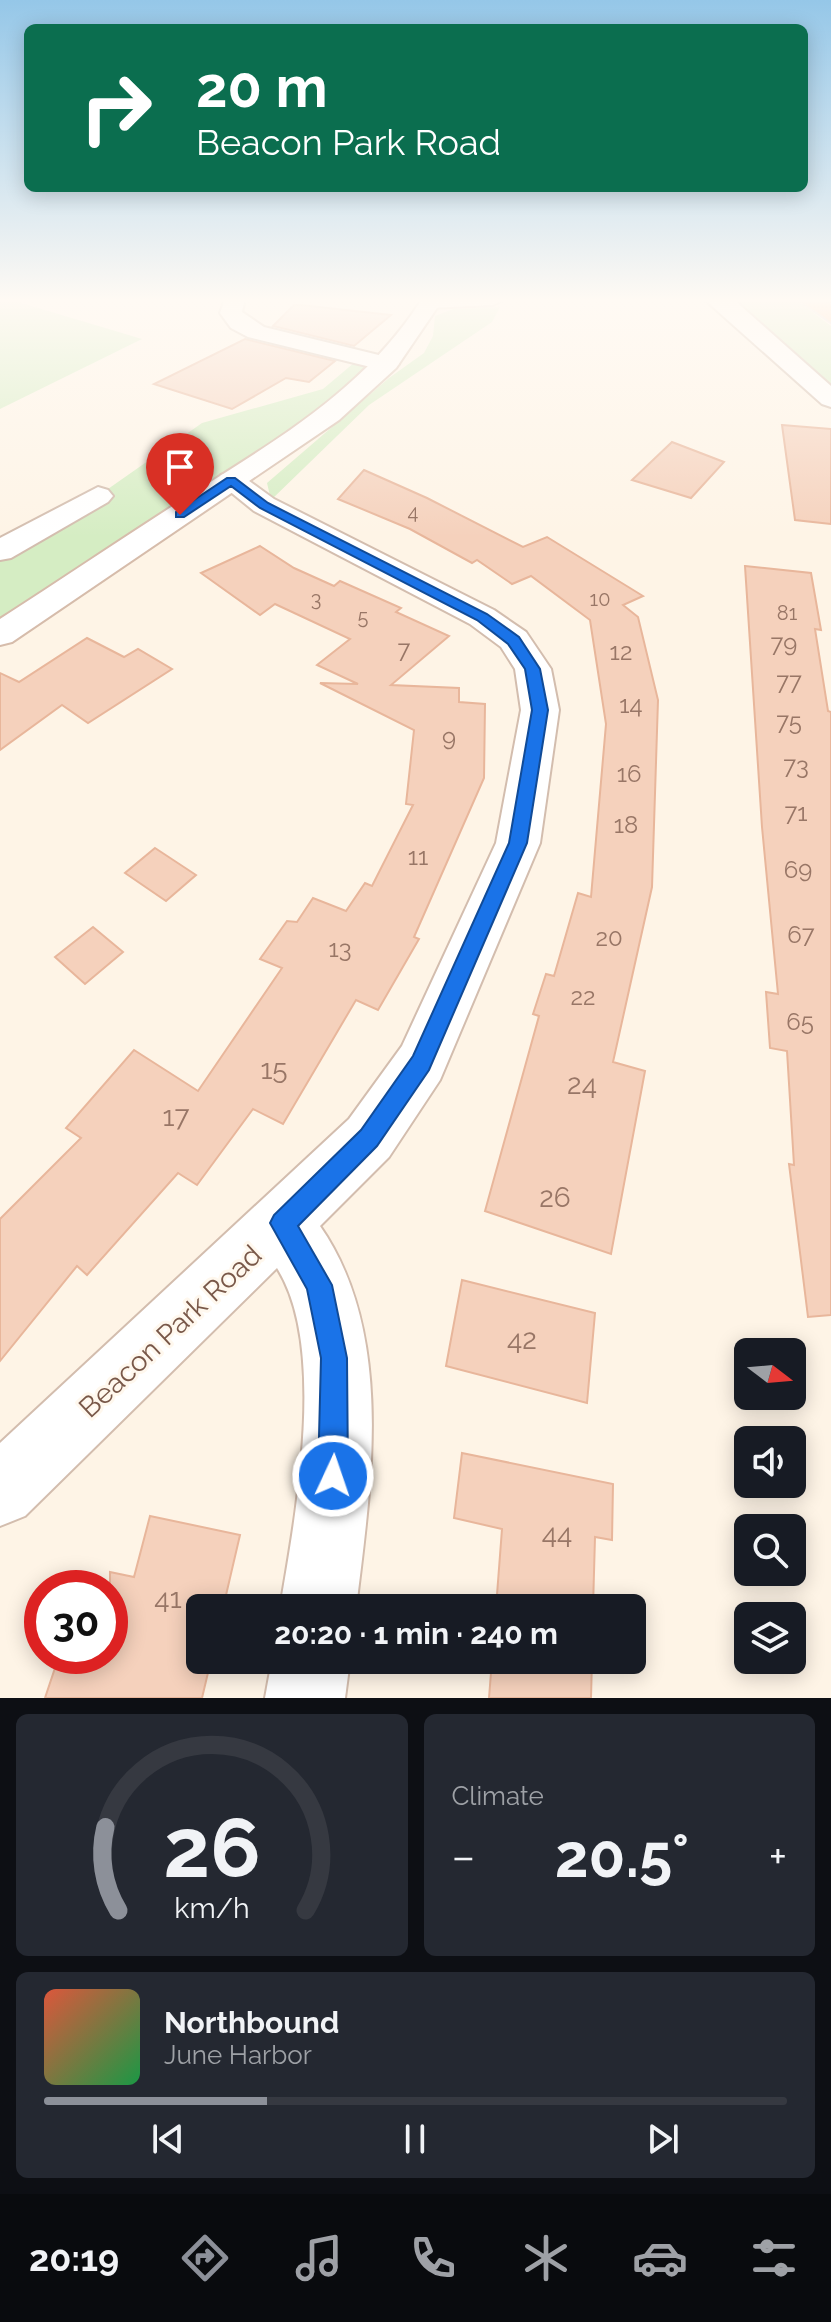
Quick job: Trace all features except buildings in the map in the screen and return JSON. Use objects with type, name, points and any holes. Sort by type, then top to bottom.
[{"type":"street","points":[[0,633],[304,433],[370,378]]},
{"type":"street","points":[[808,378],[831,399]]},
{"type":"street","name":"Beacon Park Road","points":[[0,1491],[369,1138],[421,1063],[518,843],[540,710],[533,669],[514,640],[482,617],[264,505],[231,481]]},
{"type":"street","points":[[0,551],[98,496]]},
{"type":"street","points":[[283,1223],[320,1285],[334,1358],[335,1451],[320,1594]]},
{"type":"street","points":[[305,1698],[309,1674]]},
{"type":"green space","points":[[0,378],[62,378],[0,409]]},
{"type":"green space","points":[[336,378],[366,378],[0,632],[0,551],[98,496],[202,423],[323,389]]},
{"type":"green space","points":[[389,378],[409,378],[369,405],[271,500],[267,483]]},
{"type":"green space","points":[[808,378],[831,378],[831,399]]},
{"type":"route","points":[[180,515],[231,481],[264,505],[440,593],[514,640],[533,669],[540,710],[518,843],[421,1063],[369,1138],[283,1223],[320,1285],[334,1358],[333,1476]]}]
